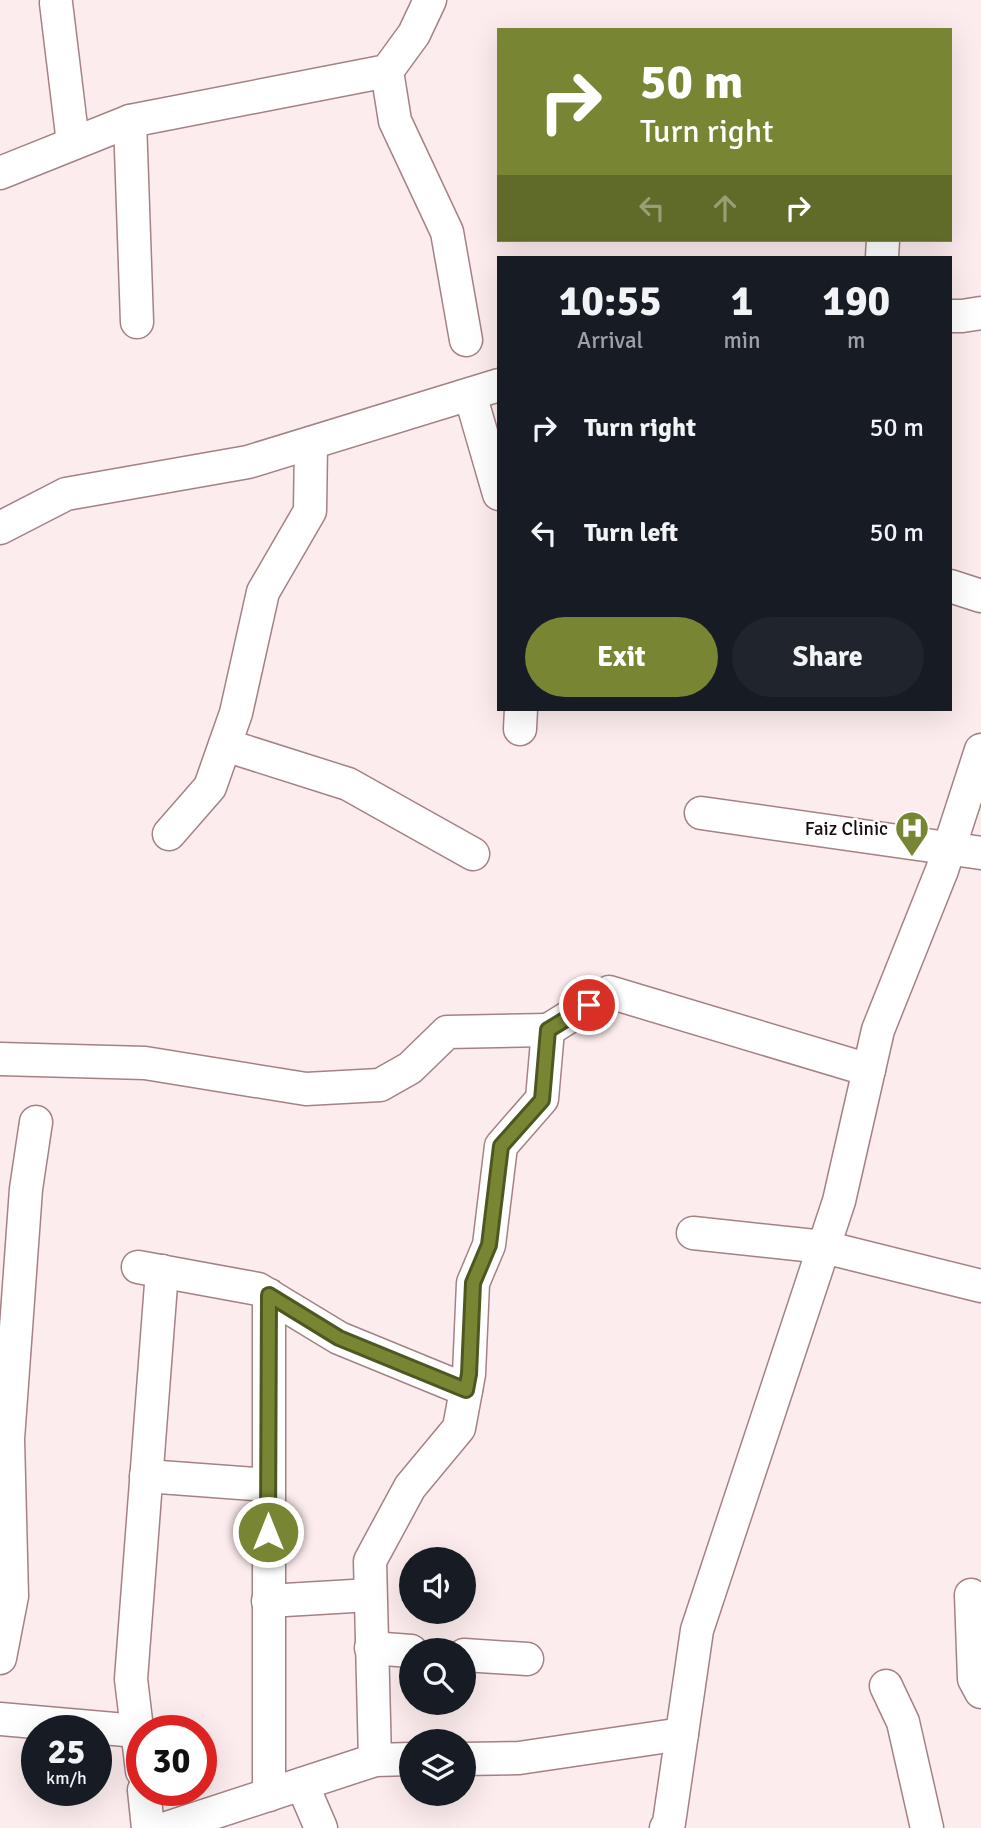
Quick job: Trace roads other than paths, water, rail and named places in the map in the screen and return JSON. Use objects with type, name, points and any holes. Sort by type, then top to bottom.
[{"type":"street","points":[[0,173],[130,121],[387,71],[414,34],[430,0]]},
{"type":"street","points":[[56,3],[74,143]]},
{"type":"street","points":[[387,71],[395,121],[447,232],[466,340]]},
{"type":"street","points":[[130,121],[136,322]]},
{"type":"street","points":[[952,316],[981,313]]},
{"type":"street","points":[[0,528],[66,494],[248,462],[484,390],[497,480]]},
{"type":"street","points":[[169,834],[210,788],[236,713],[263,592],[310,510],[311,443]]},
{"type":"street","points":[[952,587],[981,596]]},
{"type":"street","points":[[225,745],[348,784],[473,854]]},
{"type":"street","points":[[666,1828],[669,1823],[697,1630],[839,1200],[878,1030],[949,848],[981,750]]},
{"type":"street","points":[[701,813],[981,853]]},
{"type":"street","points":[[0,1059],[145,1063],[306,1089],[380,1085],[410,1068],[447,1032],[548,1030],[609,992],[869,1070]]},
{"type":"street","points":[[375,1760],[370,1561],[410,1487],[459,1428],[469,1374],[473,1283],[489,1245],[501,1146],[542,1100],[548,1030]]},
{"type":"street","points":[[0,1658],[12,1596],[4,1452],[26,1189],[36,1122]]},
{"type":"street","points":[[693,1233],[824,1247],[981,1286]]},
{"type":"street","points":[[135,1715],[131,1679],[146,1476],[150,1269],[258,1289],[339,1338],[466,1390]]},
{"type":"street","points":[[269,1295],[269,1795]]},
{"type":"street","points":[[146,1476],[268,1485]]},
{"type":"street","points":[[268,1601],[370,1595]]},
{"type":"street","points":[[971,1595],[974,1679],[981,1692]]},
{"type":"street","points":[[371,1648],[399,1650]]},
{"type":"street","points":[[476,1656],[527,1659]]},
{"type":"street","points":[[886,1686],[903,1722],[927,1828]]},
{"type":"street","points":[[0,1719],[126,1730]]},
{"type":"street","points":[[476,1759],[519,1758],[682,1734]]},
{"type":"street","points":[[167,1828],[375,1760],[399,1759]]},
{"type":"street","points":[[302,1784],[321,1828]]},
{"type":"street","points":[[146,1806],[148,1828]]},
{"type":"place","name":"Faiz Clinic","points":[[912,858]]}]
